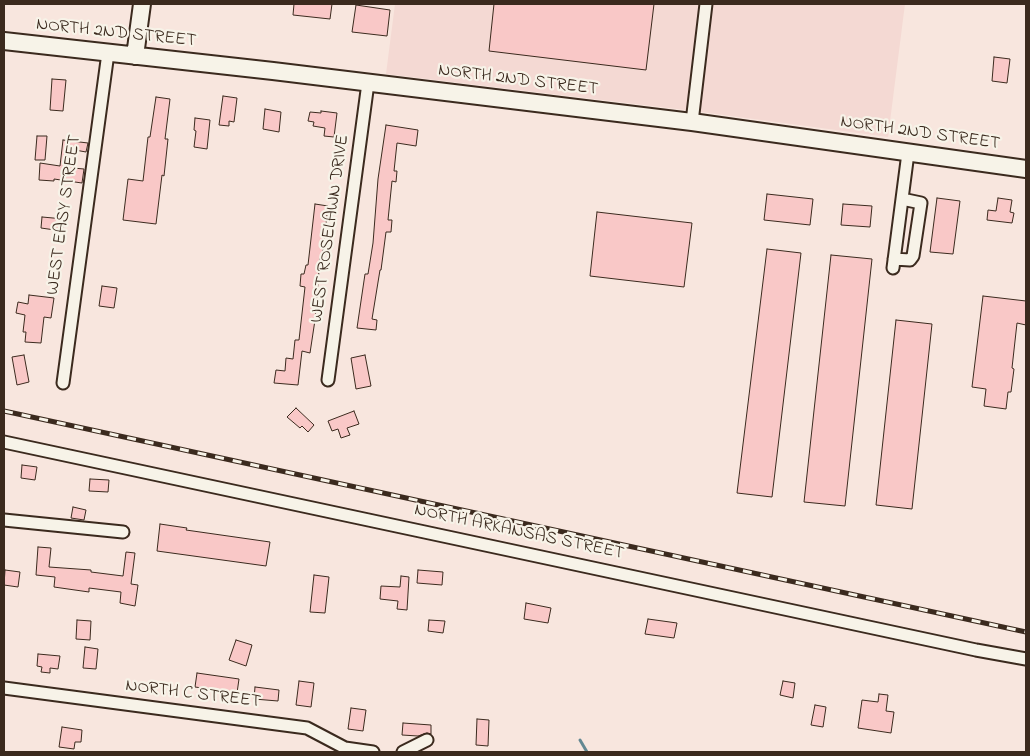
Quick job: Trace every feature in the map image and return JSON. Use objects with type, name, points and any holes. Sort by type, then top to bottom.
[{"type":"main road","points":[[135,56],[142,4]]},
{"type":"main road","name":"NORTH 2ND STREET","points":[[4,42],[692,122],[1026,169]]},
{"type":"street","points":[[692,122],[706,4]]},
{"type":"street","name":"WEST EASY STREET","points":[[63,383],[108,54]]},
{"type":"street","name":"WEST ROSELAWN DRIVE","points":[[328,380],[368,83]]},
{"type":"street","points":[[902,199],[921,203],[913,256],[910,260],[893,264],[908,153]]},
{"type":"street","name":"NORTH ARKANSAS STREET","points":[[4,442],[1026,659]]},
{"type":"street","points":[[4,520],[123,532]]},
{"type":"street","name":"NORTH C STREET","points":[[4,688],[307,728],[345,748],[373,752]]},
{"type":"street","points":[[404,752],[428,740]]},
{"type":"shaded area","points":[[395,4],[905,4],[888,137],[694,111],[386,74]]},
{"type":"building","points":[[294,4],[332,4],[330,19],[293,15]]},
{"type":"building","points":[[494,4],[654,4],[646,70],[489,51]]},
{"type":"building","points":[[356,5],[390,10],[387,36],[352,32]]},
{"type":"building","points":[[994,57],[1010,59],[1007,83],[992,81]]},
{"type":"building","points":[[52,79],[66,80],[63,111],[50,110]]},
{"type":"building","points":[[223,96],[237,98],[234,122],[229,121],[229,126],[219,125]]},
{"type":"building","points":[[156,97],[170,99],[165,139],[168,139],[164,176],[162,175],[156,224],[123,220],[128,179],[143,181],[148,137],[150,137]]},
{"type":"building","points":[[265,109],[281,112],[279,132],[263,129]]},
{"type":"building","points":[[321,111],[337,113],[334,137],[324,136],[325,128],[313,126],[314,122],[308,121],[310,112],[321,113]]},
{"type":"building","points":[[195,118],[210,120],[207,149],[194,147]]},
{"type":"building","points":[[386,125],[418,130],[416,146],[397,143],[394,171],[397,171],[396,182],[392,181],[388,220],[392,220],[391,232],[386,232],[372,319],[377,320],[376,330],[357,328],[365,274],[368,274],[373,243],[378,179]]},
{"type":"building","points":[[37,136],[47,136],[45,160],[35,160]]},
{"type":"building","points":[[63,140],[88,143],[86,152],[75,150],[73,168],[84,169],[82,183],[54,179],[54,181],[39,180],[40,163],[60,166]]},
{"type":"building","points":[[767,194],[813,199],[810,225],[764,220]]},
{"type":"building","points":[[937,198],[960,201],[953,254],[930,252]]},
{"type":"building","points":[[998,198],[1012,200],[1010,212],[1014,213],[1012,223],[987,220],[988,210],[996,211]]},
{"type":"building","points":[[315,204],[328,206],[322,259],[320,258],[315,320],[310,353],[302,351],[298,385],[274,383],[276,370],[285,371],[286,358],[293,359],[295,340],[299,340],[305,287],[300,286],[301,274],[304,274],[306,265],[308,265]]},
{"type":"building","points":[[843,204],[872,206],[870,227],[841,225]]},
{"type":"building","points":[[597,212],[692,223],[684,287],[590,276]]},
{"type":"building","points":[[42,217],[64,219],[62,231],[41,228]]},
{"type":"building","points":[[767,249],[801,253],[772,497],[737,493]]},
{"type":"building","points":[[831,255],[872,259],[845,506],[804,502]]},
{"type":"building","points":[[102,286],[117,288],[114,308],[99,306]]},
{"type":"building","points":[[29,295],[54,298],[51,318],[44,317],[41,343],[25,342],[26,332],[23,332],[25,315],[16,313],[18,302],[28,304]]},
{"type":"building","points":[[983,296],[1026,301],[1026,325],[1017,323],[1012,368],[1014,369],[1011,392],[1008,392],[1006,409],[984,406],[986,389],[972,387]]},
{"type":"building","points":[[896,320],[932,324],[912,509],[876,505]]},
{"type":"building","points":[[24,355],[29,382],[17,385],[12,357]]},
{"type":"building","points":[[365,355],[371,386],[356,389],[351,358]]},
{"type":"building","points":[[296,408],[314,425],[308,432],[287,417]]},
{"type":"building","points":[[354,411],[359,424],[347,428],[350,435],[341,438],[338,429],[332,431],[328,421]]},
{"type":"building","points":[[22,465],[37,467],[35,480],[21,478]]},
{"type":"building","points":[[90,479],[109,480],[108,492],[89,491]]},
{"type":"building","points":[[73,507],[86,510],[84,520],[71,518]]},
{"type":"building","points":[[160,524],[187,528],[186,530],[270,542],[266,566],[157,551]]},
{"type":"building","points":[[38,547],[51,548],[49,567],[91,570],[91,572],[123,576],[126,552],[135,553],[131,584],[138,585],[135,606],[120,603],[121,592],[89,588],[89,592],[54,587],[55,577],[36,575]]},
{"type":"building","points":[[5,570],[20,572],[18,587],[4,585]]},
{"type":"building","points":[[418,570],[443,572],[442,585],[417,583]]},
{"type":"building","points":[[314,575],[329,577],[325,613],[310,612]]},
{"type":"building","points":[[401,576],[409,577],[407,610],[397,609],[398,601],[380,599],[381,586],[400,587]]},
{"type":"building","points":[[526,603],[551,608],[548,623],[524,619]]},
{"type":"building","points":[[648,619],[677,623],[674,638],[645,634]]},
{"type":"building","points":[[77,620],[91,621],[90,640],[76,639]]},
{"type":"building","points":[[429,620],[445,621],[443,633],[428,631]]},
{"type":"building","points":[[236,640],[252,645],[246,666],[229,660]]},
{"type":"building","points":[[85,647],[98,649],[96,669],[83,668]]},
{"type":"building","points":[[38,654],[60,656],[58,669],[50,668],[50,673],[41,672],[42,667],[37,666]]},
{"type":"building","points":[[197,673],[239,679],[237,693],[195,687]]},
{"type":"building","points":[[299,681],[314,683],[311,707],[296,705]]},
{"type":"building","points":[[783,681],[795,683],[793,698],[780,695]]},
{"type":"building","points":[[255,687],[279,690],[278,701],[254,699]]},
{"type":"building","points":[[879,694],[888,695],[886,711],[894,712],[891,733],[858,728],[862,700],[878,702]]},
{"type":"building","points":[[815,705],[826,707],[823,727],[811,725]]},
{"type":"building","points":[[351,708],[366,710],[363,731],[348,729]]},
{"type":"building","points":[[477,719],[489,720],[488,746],[476,745]]},
{"type":"building","points":[[403,723],[431,725],[431,734],[427,733],[418,736],[402,735]]},
{"type":"building","points":[[62,727],[82,730],[81,742],[75,742],[74,749],[59,747]]},
{"type":"waterway","points":[[580,740],[587,752]]},
{"type":"railway","points":[[4,411],[1026,632]]}]
